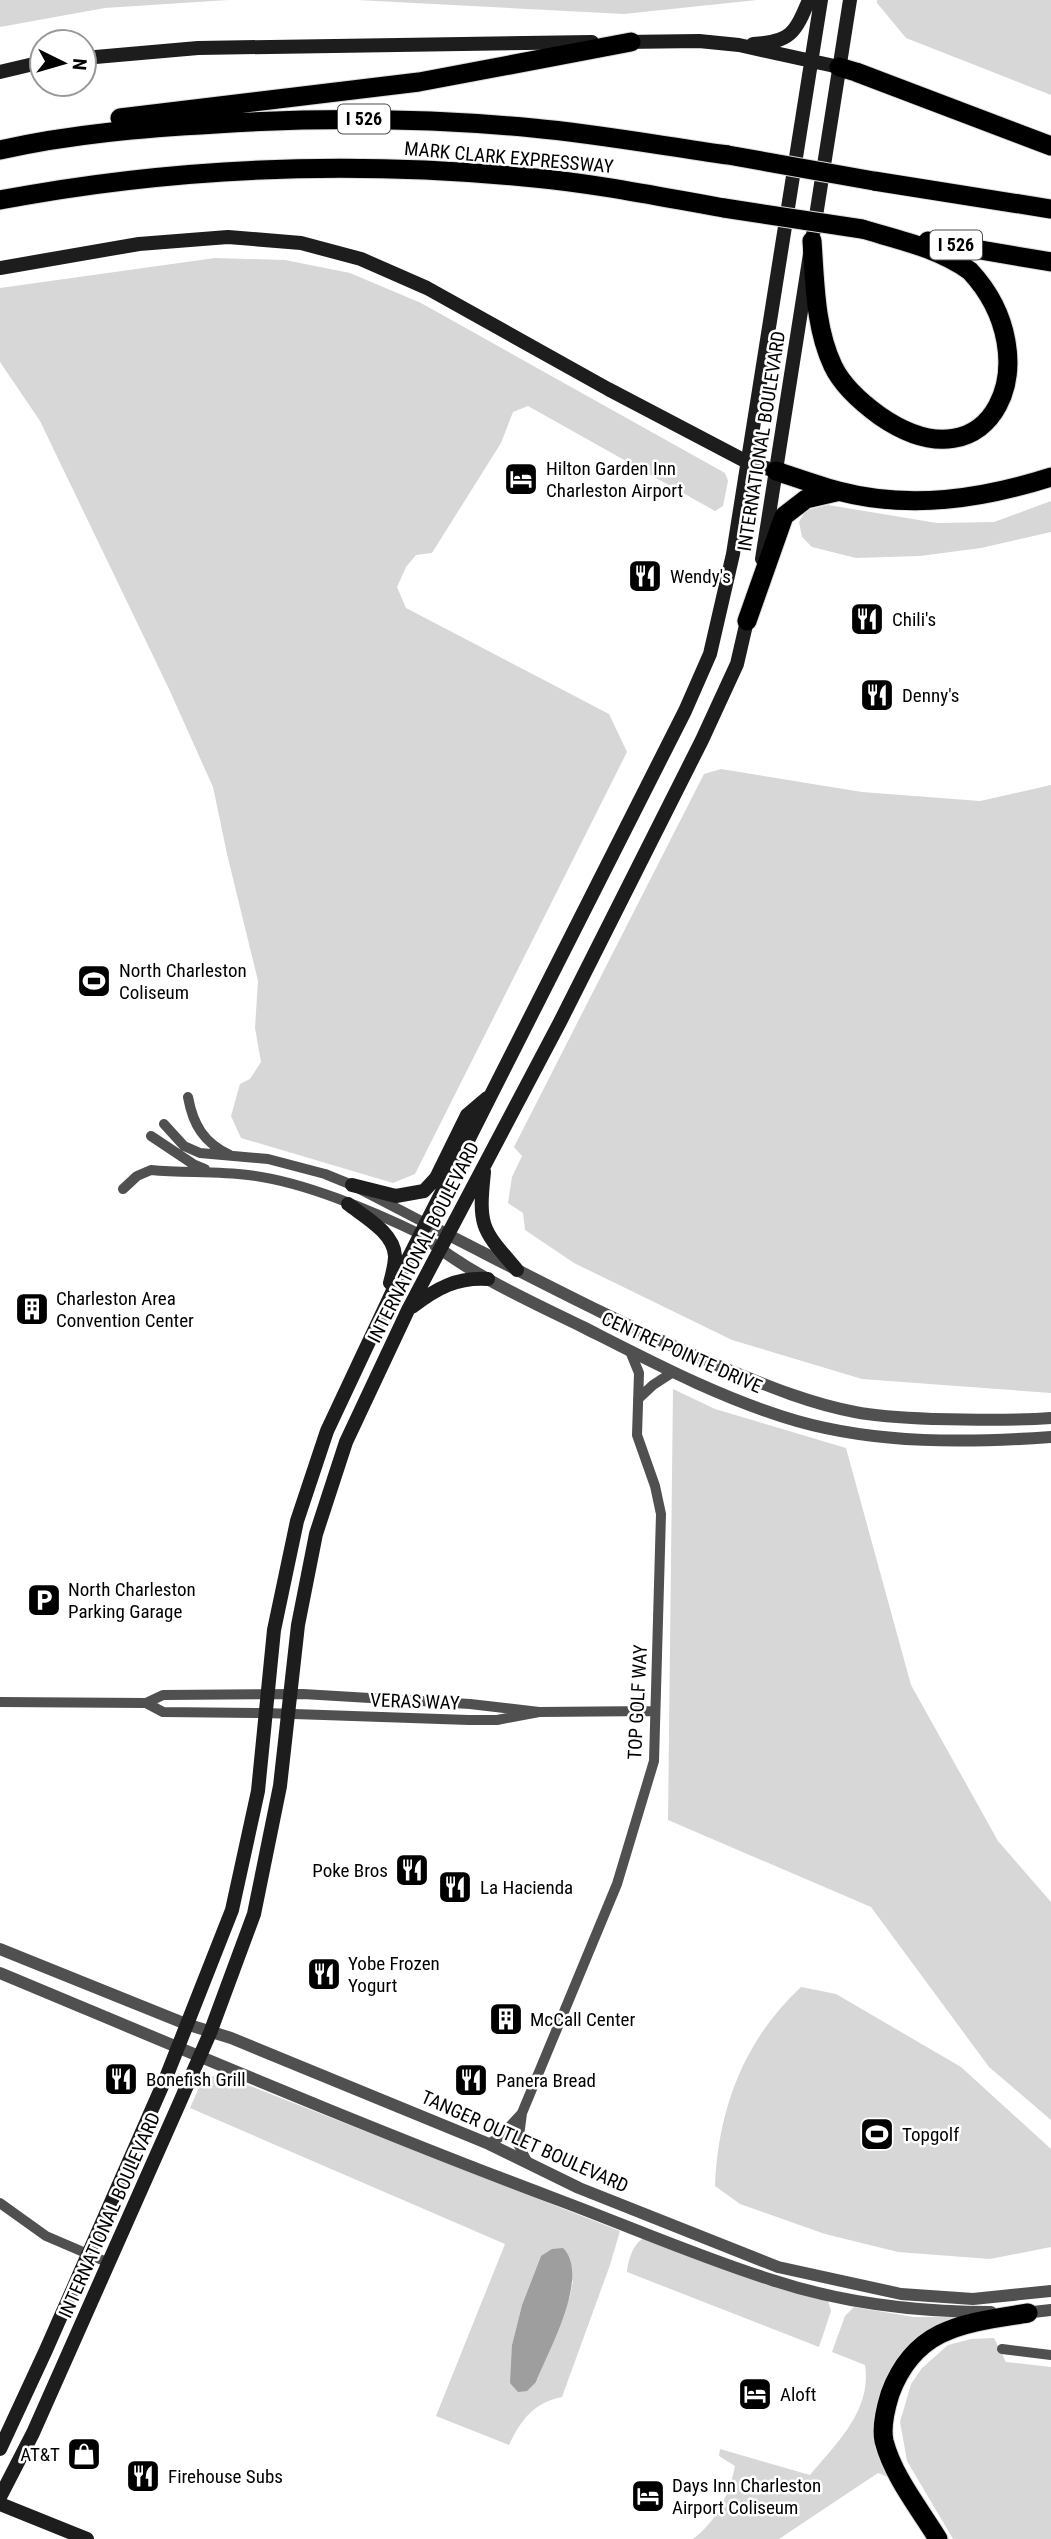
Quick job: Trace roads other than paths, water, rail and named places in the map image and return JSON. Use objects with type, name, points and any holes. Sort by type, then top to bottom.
[{"type":"highway","points":[[0,139],[123,117],[419,82],[631,42]]},
{"type":"highway","points":[[839,67],[1051,146]]},
{"type":"highway","name":"MARK CLARK EXPRESSWAY","points":[[0,150],[78,135],[129,129],[296,119],[419,120],[531,128],[728,155],[1051,209]]},
{"type":"highway","name":"MARK CLARK EXPRESSWAY","points":[[0,200],[96,184],[223,170],[325,167],[439,171],[590,185],[1051,262]]},
{"type":"highway","points":[[862,229],[928,248],[968,269],[1008,307],[1025,344]]},
{"type":"highway","points":[[812,242],[821,334],[834,367],[856,396],[887,421],[919,434],[938,438],[969,437],[994,426],[1005,416],[1014,405],[1026,378]]},
{"type":"highway","points":[[776,471],[840,491],[876,497],[938,501],[994,494],[1051,477]]},
{"type":"highway","points":[[747,621],[784,516],[806,499],[840,491]]},
{"type":"highway","points":[[938,2539],[892,2465],[883,2438],[886,2405],[897,2375],[925,2342],[946,2330],[1028,2312]]},
{"type":"main road","points":[[739,46],[786,38],[799,24],[809,0]]},
{"type":"main road","name":"INTERNATIONAL BOULEVARD","points":[[0,2449],[89,2255],[178,2048],[232,1910],[258,1791],[274,1630],[297,1521],[327,1431],[384,1308],[685,711],[710,654],[733,554],[749,463],[821,0]]},
{"type":"main road","name":"INTERNATIONAL BOULEVARD","points":[[0,2497],[23,2455],[210,2032],[254,1914],[281,1786],[298,1625],[316,1534],[346,1442],[408,1310],[605,932],[737,664],[765,540],[850,0]]},
{"type":"main road","points":[[98,57],[198,48],[699,41],[739,46],[839,67]]},
{"type":"main road","points":[[0,72],[28,65]]},
{"type":"main road","points":[[0,268],[139,244],[228,237],[301,243],[361,259],[427,288],[608,389],[749,463],[776,471]]},
{"type":"main road","points":[[352,1185],[396,1196],[424,1191],[436,1178],[467,1115],[493,1092]]},
{"type":"main road","points":[[485,1164],[480,1207],[482,1222],[491,1239],[517,1270]]},
{"type":"main road","points":[[348,1204],[383,1231],[392,1243],[394,1265],[384,1308]]},
{"type":"main road","points":[[408,1310],[446,1284],[463,1279],[488,1279]]},
{"type":"main road","points":[[0,2504],[87,2539]]},
{"type":"street","points":[[188,1097],[191,1118],[203,1137],[217,1149],[233,1156]]},
{"type":"street","points":[[164,1124],[184,1146],[200,1153],[252,1156],[297,1165],[352,1185],[425,1229]]},
{"type":"street","points":[[151,1136],[193,1164],[209,1171]]},
{"type":"street","points":[[123,1189],[137,1176],[151,1170],[249,1175],[281,1181],[425,1229]]},
{"type":"street","name":"CENTRE POINTE DRIVE","points":[[425,1229],[448,1234],[597,1312],[714,1364],[815,1403],[857,1413],[911,1418],[1011,1421],[1051,1418]]},
{"type":"street","name":"CENTRE POINTE DRIVE","points":[[425,1229],[440,1250],[488,1279],[673,1372],[743,1402],[797,1421],[855,1434],[905,1439],[1014,1440],[1051,1437]]},
{"type":"street","name":"TOP GOLF WAY","points":[[527,2161],[518,2144],[522,2113],[617,1884],[654,1761],[661,1514],[655,1486],[641,1453],[637,1435],[639,1373],[631,1351]]},
{"type":"street","points":[[638,1399],[673,1372]]},
{"type":"street","name":"VERAS WAY","points":[[146,1703],[163,1695],[303,1694],[470,1704],[539,1712],[656,1711]]},
{"type":"street","points":[[0,1702],[146,1703]]},
{"type":"street","name":"VERAS WAY","points":[[146,1703],[163,1712],[497,1720],[539,1712]]},
{"type":"street","name":"TANGER OUTLET BOULEVARD","points":[[0,1949],[186,2024],[231,2038],[489,2144],[579,2188],[778,2267],[901,2294],[973,2299],[1051,2291]]},
{"type":"street","name":"TANGER OUTLET BOULEVARD","points":[[0,1973],[496,2176],[774,2281],[898,2308],[953,2312],[1051,2310]]},
{"type":"street","name":"TOP GOLF WAY","points":[[489,2144],[522,2113]]},
{"type":"street","points":[[0,2203],[32,2228],[109,2263]]},
{"type":"street","points":[[1002,2349],[1051,2355]]},
{"type":"place","name":"Hilton Garden Inn Charleston Airport","points":[[521,479]]},
{"type":"place","name":"Wendy's","points":[[645,576]]},
{"type":"place","name":"Chili's","points":[[867,619]]},
{"type":"place","name":"Denny's","points":[[877,695]]},
{"type":"place","name":"North Charleston Coliseum","points":[[94,981]]},
{"type":"place","name":"Charleston Area Convention Center","points":[[32,1309]]},
{"type":"place","name":"North Charleston Parking Garage","points":[[44,1600]]},
{"type":"place","name":"Poke Bros","points":[[412,1870]]},
{"type":"place","name":"La Hacienda","points":[[455,1887]]},
{"type":"place","name":"Yobe Frozen Yogurt","points":[[324,1974]]},
{"type":"place","name":"McCall Center","points":[[506,2019]]},
{"type":"place","name":"Bonefish Grill","points":[[121,2079]]},
{"type":"place","name":"Panera Bread","points":[[471,2080]]},
{"type":"place","name":"Topgolf","points":[[877,2134]]},
{"type":"place","name":"Aloft","points":[[755,2394]]},
{"type":"place","name":"AT&T","points":[[84,2454]]},
{"type":"place","name":"Firehouse Subs","points":[[143,2476]]},
{"type":"place","name":"Days Inn Charleston Airport Coliseum","points":[[648,2496]]}]
